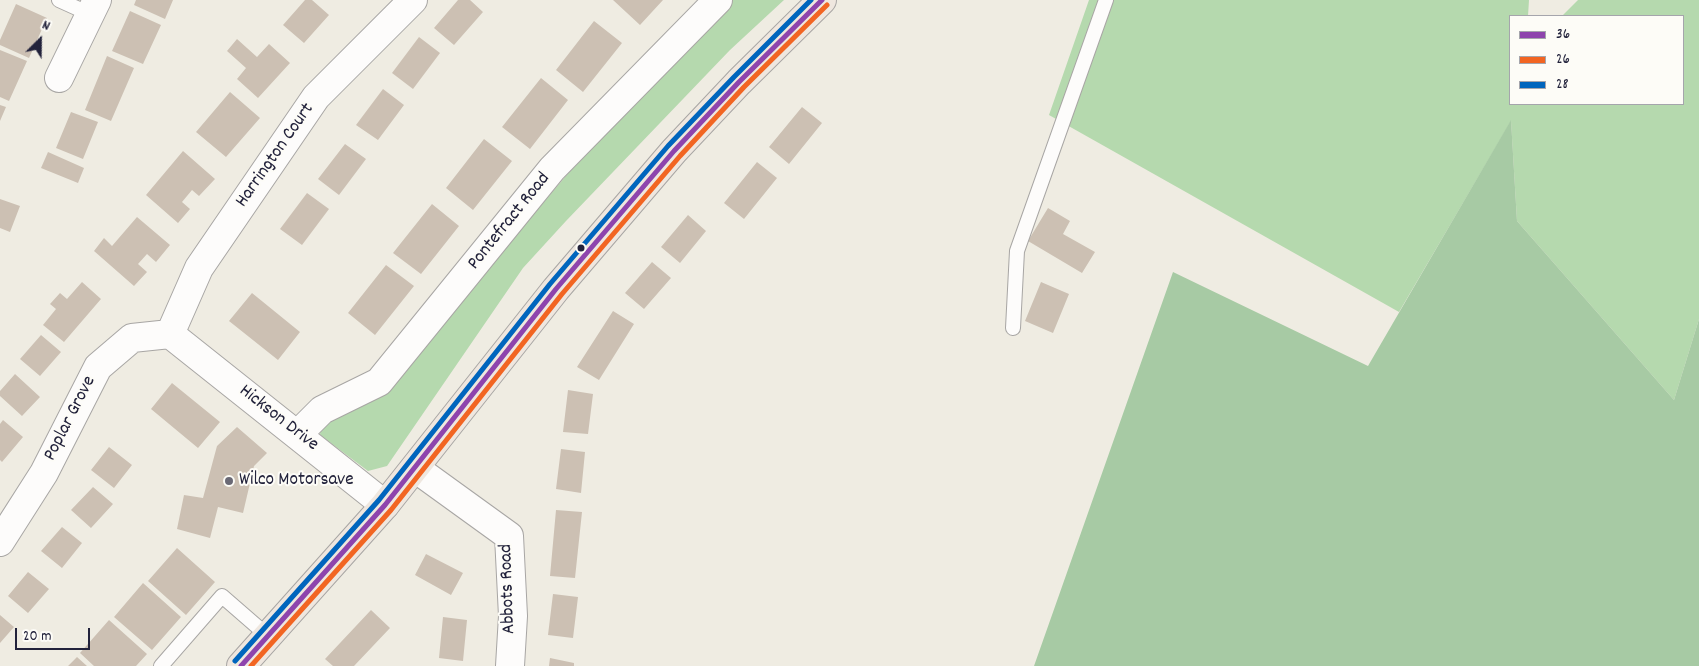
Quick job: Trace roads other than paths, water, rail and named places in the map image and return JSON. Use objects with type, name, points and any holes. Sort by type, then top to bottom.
[{"type":"highway","points":[[241,666],[385,505],[556,289],[674,151],[739,82],[822,0]]},
{"type":"street","name":"Harrington Court","points":[[170,334],[198,268],[316,97],[413,0]]},
{"type":"street","name":"Pontefract Road","points":[[298,434],[322,410],[380,382],[552,170],[718,0]]},
{"type":"street","points":[[59,78],[93,7]]},
{"type":"street","name":"Hickson Drive","points":[[170,334],[385,505]]},
{"type":"street","name":"Poplar Grove","points":[[0,542],[44,472],[98,367],[132,338],[170,334]]},
{"type":"street","name":"Abbots Road","points":[[415,468],[509,536],[513,616],[510,666]]},
{"type":"lane","points":[[59,0],[93,7]]},
{"type":"lane","points":[[1013,328],[1017,252],[1106,0]]},
{"type":"lane","points":[[161,666],[222,596],[268,636]]},
{"type":"place","name":"Wilco Motorsave","points":[[229,481]]}]
